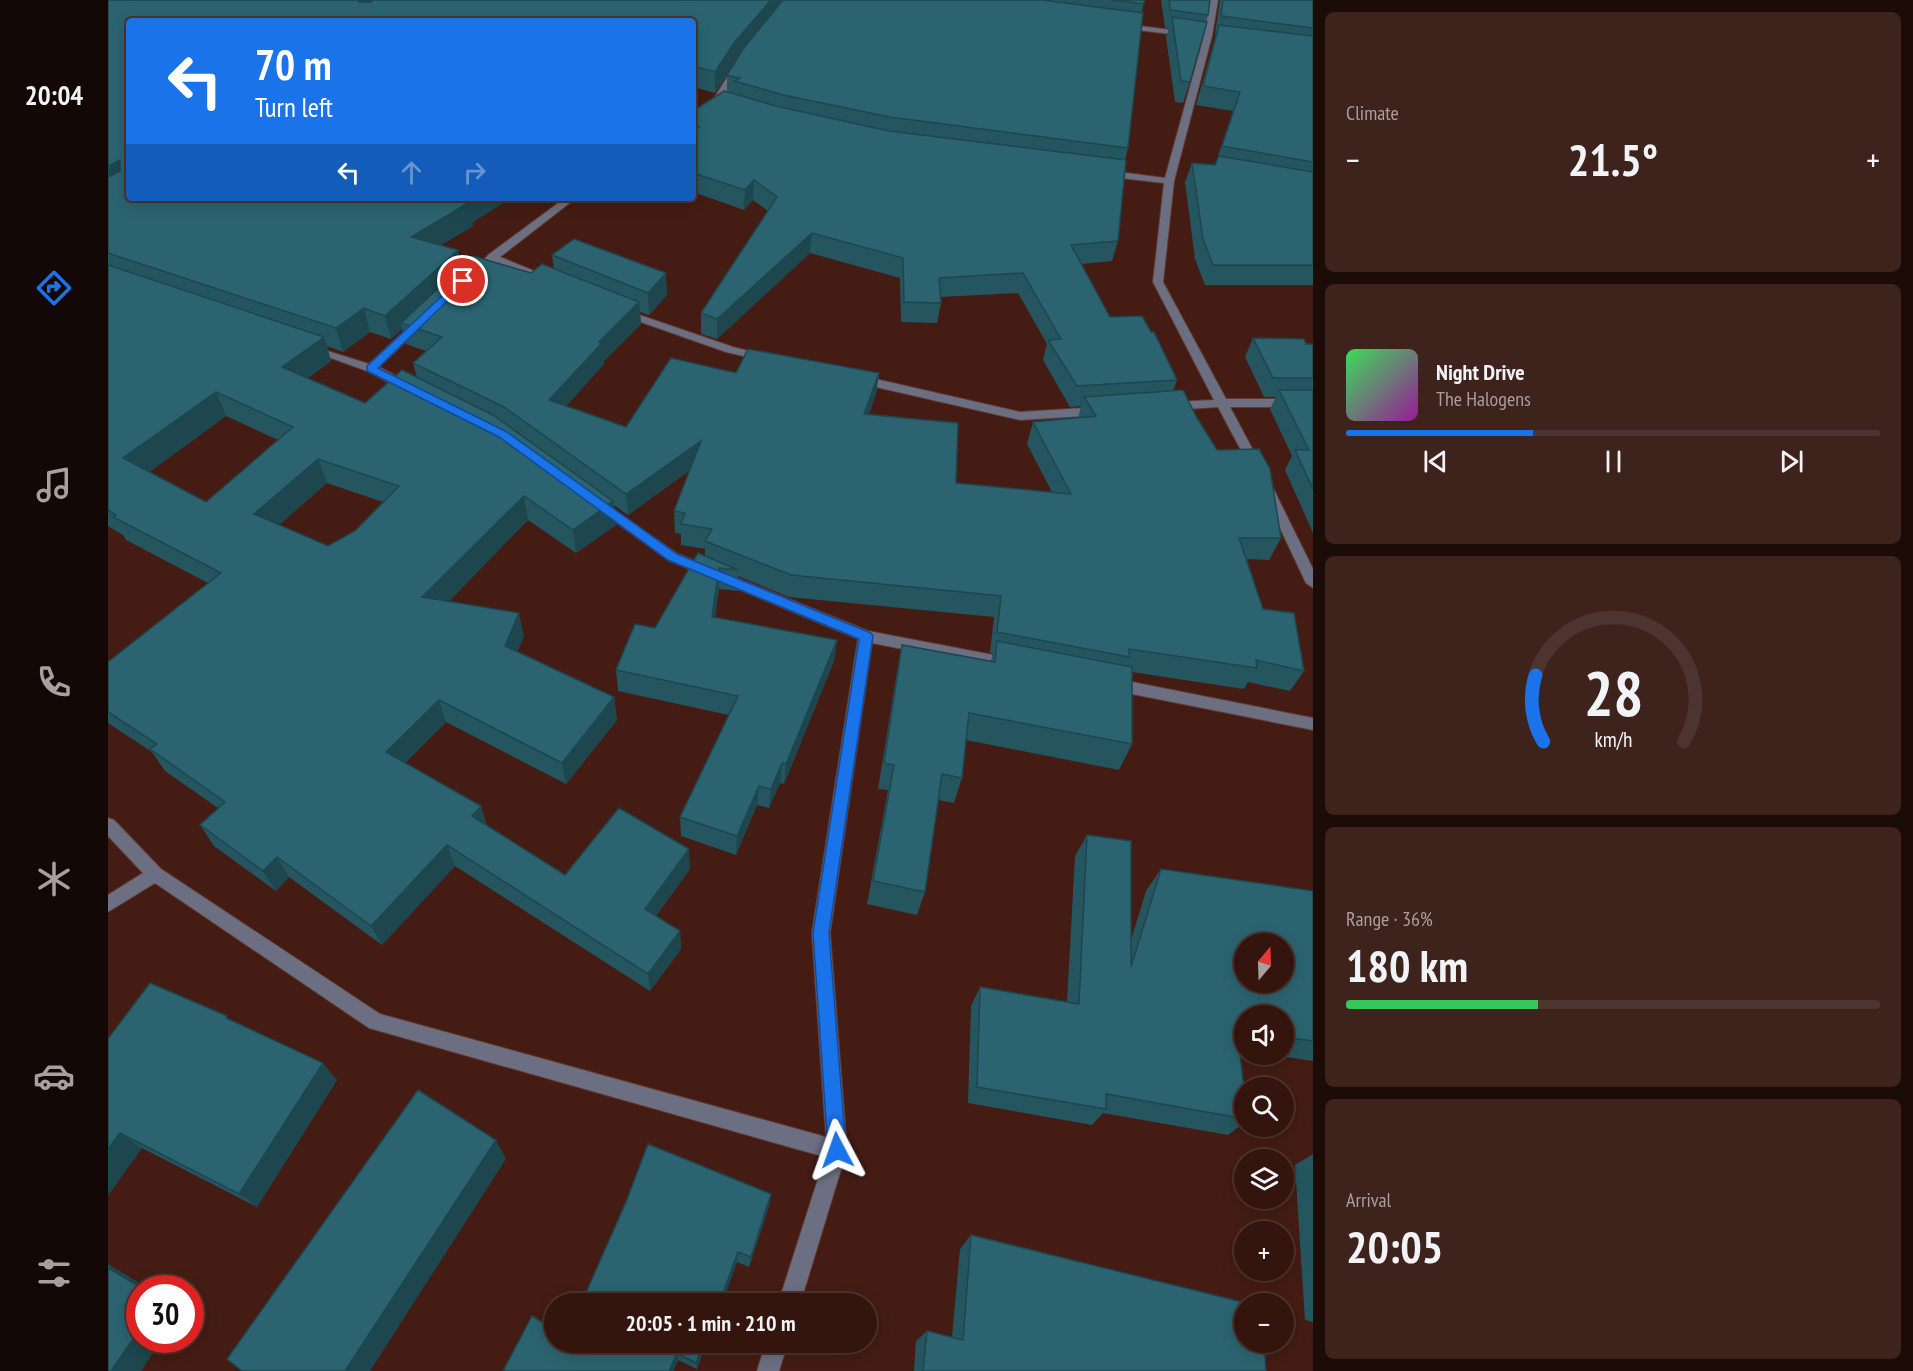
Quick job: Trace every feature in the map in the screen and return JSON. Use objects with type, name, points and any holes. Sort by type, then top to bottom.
[{"type":"street","points":[[1214,0],[1214,37],[1179,164],[1169,181],[1158,282],[1224,403],[1313,583]]},
{"type":"street","points":[[1113,25],[1214,37]]},
{"type":"street","points":[[696,113],[716,102],[745,59]]},
{"type":"street","points":[[716,102],[726,105]]},
{"type":"street","points":[[1089,171],[1169,181]]},
{"type":"street","points":[[478,269],[566,201]]},
{"type":"street","points":[[492,257],[556,284]]},
{"type":"street","points":[[609,307],[730,350],[776,360]]},
{"type":"street","points":[[371,368],[430,313]]},
{"type":"street","points":[[303,346],[371,368],[422,394]]},
{"type":"street","points":[[846,376],[1020,416],[1116,410]]},
{"type":"street","points":[[1164,406],[1313,403]]},
{"type":"street","points":[[588,495],[673,557],[866,636],[1019,666]]},
{"type":"street","points":[[792,1293],[837,1150],[821,933],[866,636]]},
{"type":"street","points":[[1101,682],[1313,724]]},
{"type":"street","points":[[108,825],[155,874],[376,1022],[837,1150]]},
{"type":"street","points":[[108,904],[155,874]]},
{"type":"street","points":[[768,1371],[774,1353]]},
{"type":"building","points":[[108,0],[359,0],[359,2],[371,2],[373,0],[771,0],[734,43],[715,72],[696,67],[696,18],[126,18],[126,201],[466,201],[465,202],[468,203],[411,237],[458,250],[385,316],[364,308],[336,328],[108,253],[108,177],[120,171],[120,160],[108,166]]},
{"type":"building","points":[[783,0],[1042,0],[1143,13],[1128,148],[890,117],[783,95],[735,81],[740,78],[727,75],[743,49]]},
{"type":"building","points":[[1112,0],[1144,0],[1144,4]]},
{"type":"building","points":[[1169,0],[1210,0],[1208,15],[1170,10]]},
{"type":"building","points":[[1223,0],[1313,0],[1313,28],[1221,16]]},
{"type":"building","points":[[1172,17],[1207,22],[1190,82],[1181,81]]},
{"type":"building","points":[[1219,25],[1313,36],[1313,162],[1222,146],[1240,92],[1203,86]]},
{"type":"building","points":[[724,91],[776,106],[889,131],[1126,160],[1118,241],[1071,245],[1110,317],[1142,316],[1151,332],[1154,332],[1177,380],[1077,386],[1048,340],[1061,339],[1023,273],[939,278],[941,303],[904,302],[903,258],[812,233],[717,319],[701,313],[777,197],[754,180],[745,190],[696,174],[696,129],[699,127],[696,126],[696,109]]},
{"type":"building","points":[[1219,156],[1313,172],[1313,265],[1213,265],[1203,239],[1192,163],[1215,165]]},
{"type":"building","points":[[574,239],[666,273],[648,293],[552,255]]},
{"type":"building","points":[[473,256],[531,273],[542,264],[639,302],[599,342],[602,343],[549,400],[626,427],[671,358],[736,373],[748,349],[879,373],[864,414],[958,423],[956,483],[1071,494],[1033,422],[1096,416],[1084,397],[1183,390],[1217,450],[1259,449],[1270,469],[1281,538],[1239,538],[1263,609],[1294,613],[1304,671],[1256,660],[1257,668],[1129,649],[1129,657],[997,632],[1001,596],[791,575],[705,541],[712,529],[681,524],[685,513],[674,511],[701,441],[626,494],[504,407],[413,363],[442,337],[401,323]]},
{"type":"building","points":[[108,265],[324,337],[282,367],[365,403],[402,370],[493,415],[613,501],[573,530],[524,496],[422,597],[519,613],[505,646],[614,697],[562,763],[439,700],[386,752],[481,806],[472,816],[565,875],[619,808],[689,849],[645,909],[680,931],[648,974],[447,845],[371,926],[277,857],[263,871],[200,825],[225,802],[150,749],[157,744],[108,712],[108,662],[221,573],[113,517],[116,515],[108,510]],"holes":[[[216,392],[293,427],[206,502],[123,458]],[[318,459],[399,486],[355,531],[328,546],[254,514]]]},
{"type":"building","points":[[1253,338],[1304,339],[1306,344],[1313,344],[1313,378],[1273,378]]},
{"type":"building","points":[[1279,390],[1313,390],[1313,489],[1295,450],[1309,450]]},
{"type":"building","points":[[698,553],[738,570],[719,568],[712,617],[837,640],[786,764],[782,763],[771,789],[759,786],[737,836],[680,817],[738,696],[616,670],[635,624],[655,628]]},
{"type":"building","points":[[997,641],[1132,667],[1132,744],[969,713],[962,778],[942,774],[925,892],[873,881],[894,765],[884,763],[902,645],[995,662]]},
{"type":"building","points":[[1087,835],[1131,841],[1131,967],[1161,869],[1313,891],[1313,1041],[1294,1038],[1294,1005],[1234,1005],[1234,1065],[1241,1065],[1243,1077],[1234,1077],[1234,1117],[1106,1094],[1106,1109],[977,1087],[980,987],[1079,1004]]},
{"type":"building","points":[[150,983],[227,1016],[226,1018],[323,1063],[239,1194],[120,1133],[108,1149],[108,1039]]},
{"type":"building","points":[[418,1090],[496,1140],[345,1371],[242,1371],[227,1359]]},
{"type":"building","points":[[648,1144],[771,1194],[751,1257],[738,1252],[723,1293],[586,1293],[626,1202]]},
{"type":"building","points":[[971,1235],[1234,1300],[1234,1353],[1265,1353],[1266,1371],[923,1371],[927,1331],[963,1340]]},
{"type":"building","points":[[108,1268],[126,1279],[126,1349],[111,1371],[108,1371]]},
{"type":"building","points":[[532,1316],[544,1323],[544,1353],[677,1353],[669,1371],[503,1371]]},
{"type":"building","points":[[677,1353],[700,1353],[696,1363]]},
{"type":"route","points":[[463,281],[371,368],[503,434],[673,557],[866,636],[821,933],[837,1150]]}]
